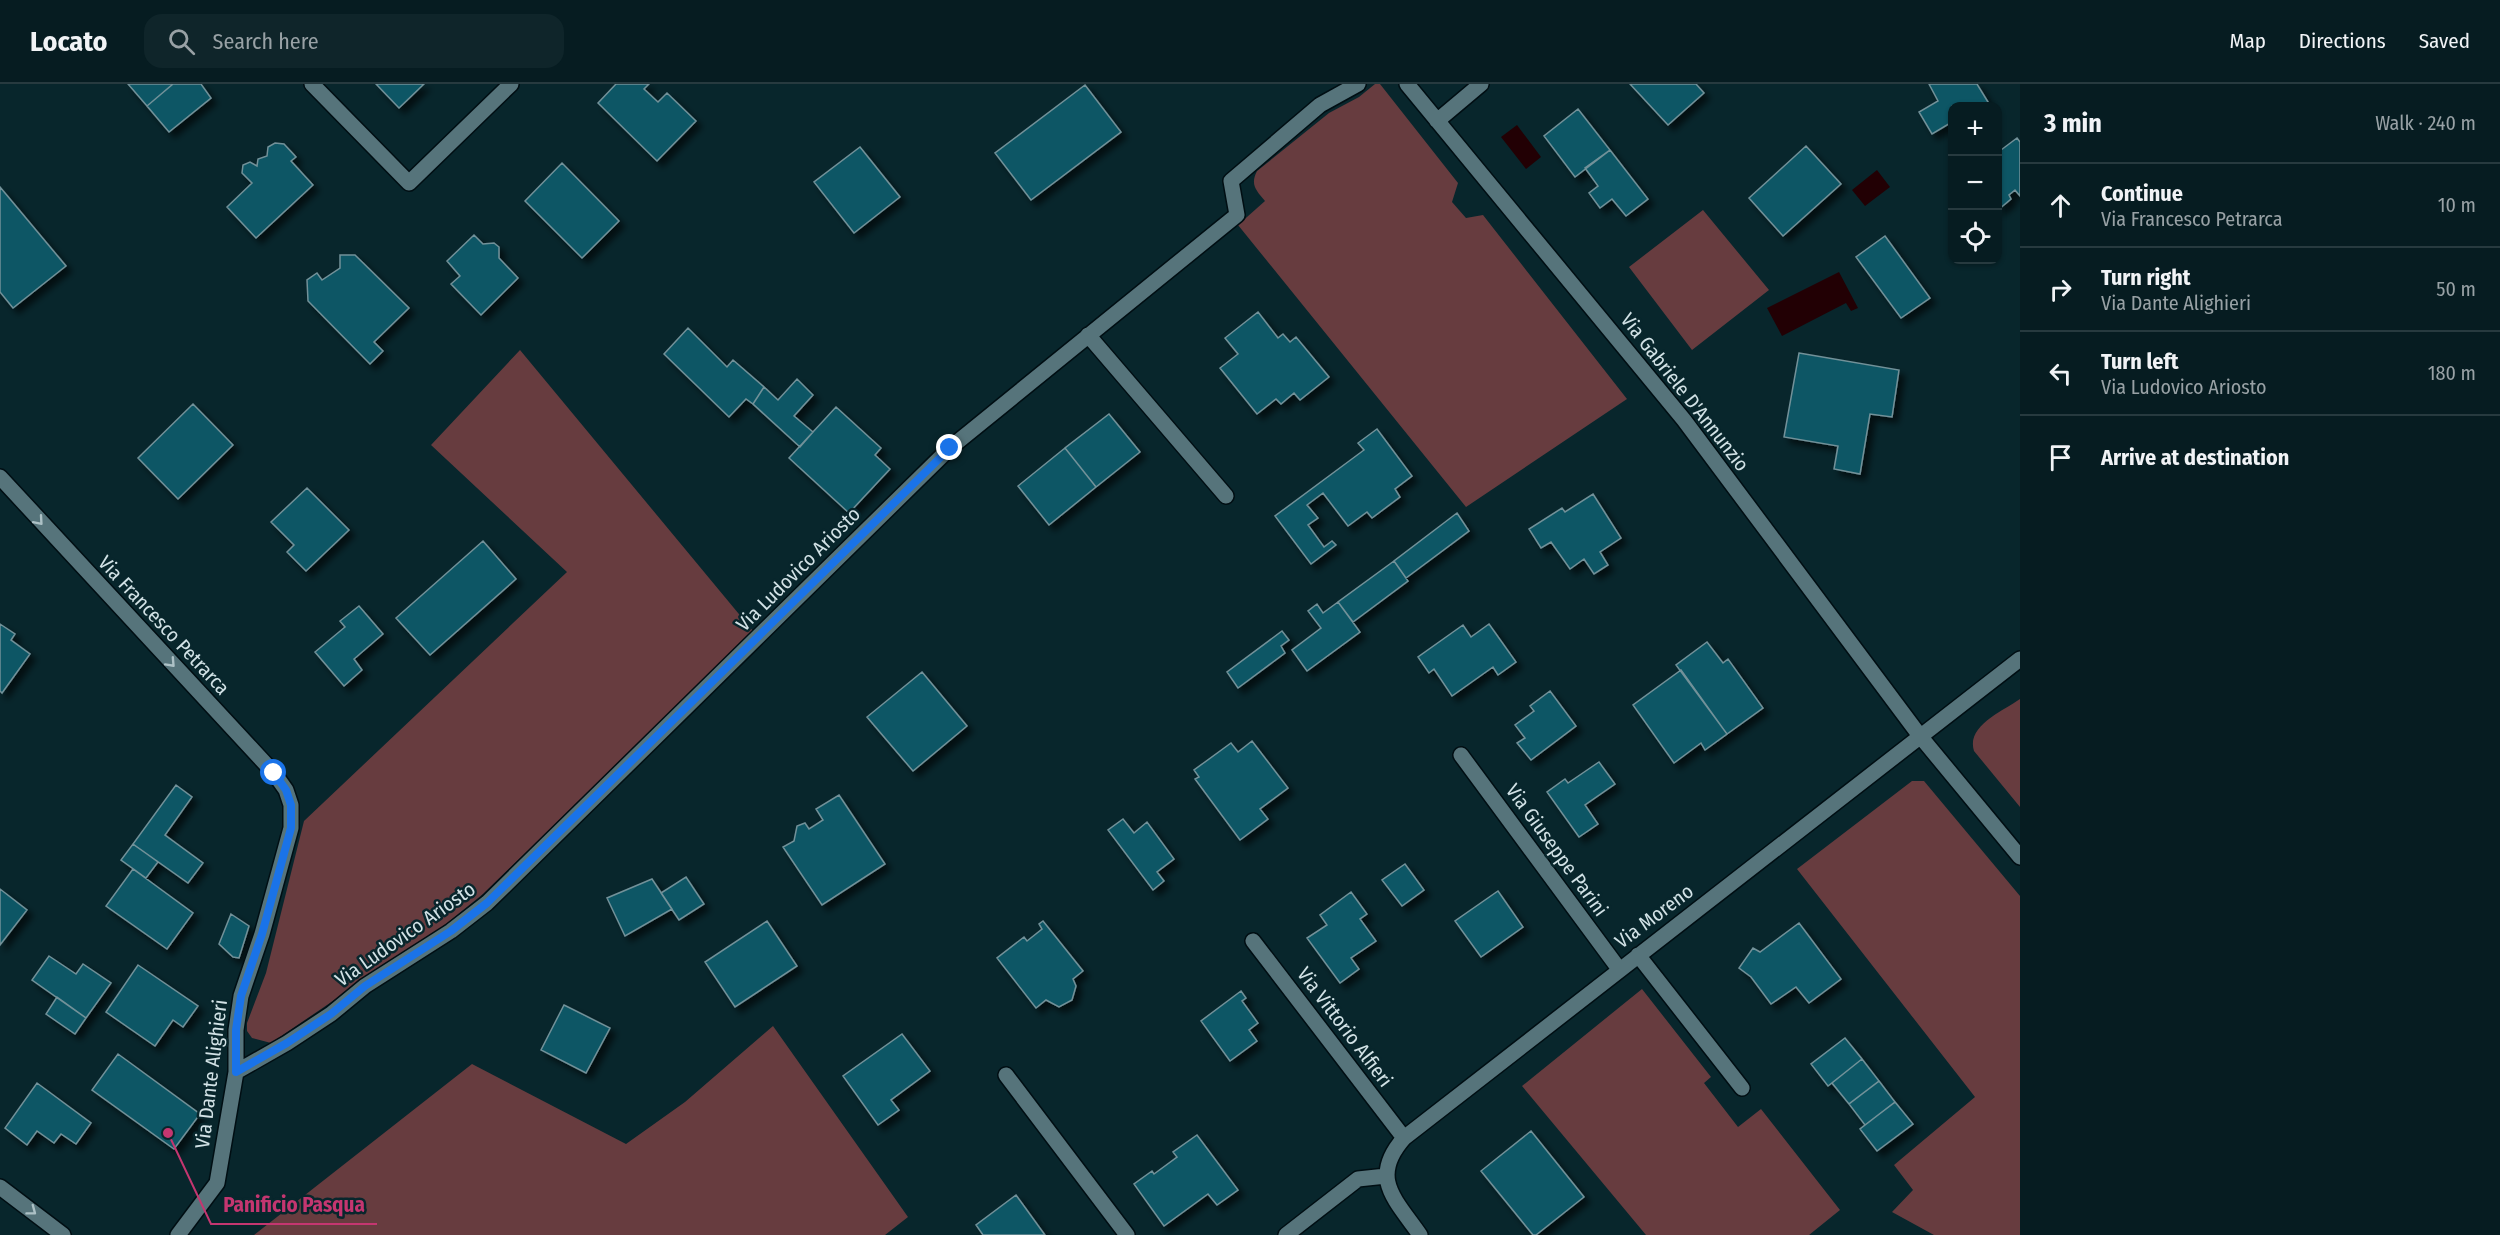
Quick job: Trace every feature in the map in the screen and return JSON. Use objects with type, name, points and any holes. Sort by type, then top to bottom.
[{"type":"street","points":[[312,84],[409,183],[511,84]]},
{"type":"street","name":"Via Ludovico Ariosto","points":[[236,1072],[287,1043],[331,1014],[365,986],[451,931],[487,903],[950,448],[1237,215],[1231,180],[1320,105],[1358,84]]},
{"type":"street","name":"Via Gabriele D'Annunzio","points":[[1407,84],[1684,420],[1920,736],[2020,857]]},
{"type":"street","points":[[1437,122],[1480,84]]},
{"type":"street","points":[[1088,335],[1226,496]]},
{"type":"street","name":"Via Francesco Petrarca","points":[[0,477],[274,773],[286,790],[291,805]]},
{"type":"street","name":"Via Moreno","points":[[1386,1176],[1390,1154],[1404,1138],[2020,659]]},
{"type":"street","name":"Via Giuseppe Parini","points":[[1461,755],[1619,969]]},
{"type":"street","name":"Via Dante Alighieri","points":[[178,1235],[217,1183],[236,1072],[236,1030],[241,996],[262,934],[291,828],[291,805]]},
{"type":"street","name":"Via Vittorio Alfieri","points":[[1253,941],[1404,1138]]},
{"type":"street","points":[[1638,955],[1742,1088]]},
{"type":"street","points":[[1006,1076],[1127,1235]]},
{"type":"street","points":[[1286,1235],[1358,1179],[1386,1176],[1392,1195],[1420,1235]]},
{"type":"street","points":[[0,1187],[63,1235]]},
{"type":"shaded area","points":[[1375,84],[1380,84],[1458,183],[1452,202],[1466,218],[1483,215],[1627,399],[1466,507],[1238,225],[1265,201],[1254,184],[1257,171],[1329,113],[1359,97]]},
{"type":"shaded area","points":[[1517,125],[1541,157],[1526,169],[1501,137]]},
{"type":"shaded area","points":[[1877,170],[1890,187],[1865,206],[1852,190]]},
{"type":"shaded area","points":[[1703,210],[1769,290],[1692,350],[1629,267]]},
{"type":"shaded area","points":[[1839,272],[1858,308],[1851,311],[1846,303],[1782,336],[1767,308]]},
{"type":"shaded area","points":[[520,350],[753,631],[483,894],[442,927],[271,1043],[252,1038],[247,1031],[247,1023],[266,973],[304,821],[567,572],[431,445]]},
{"type":"shaded area","points":[[2020,699],[2020,807],[1974,751],[1973,742],[1975,734],[1988,720]]},
{"type":"shaded area","points":[[1912,781],[1924,781],[2020,896],[2020,1235],[1934,1235],[1892,1212],[1913,1190],[1894,1165],[1975,1097],[1797,869]]},
{"type":"shaded area","points":[[1642,989],[1711,1077],[1704,1083],[1738,1127],[1761,1109],[1840,1210],[1809,1235],[1646,1235],[1522,1086]]},
{"type":"shaded area","points":[[773,1026],[908,1217],[885,1235],[254,1235],[472,1064],[626,1144],[685,1102]]},
{"type":"building","points":[[128,84],[173,84],[147,106]]},
{"type":"building","points":[[173,84],[201,84],[211,98],[169,132],[147,106]]},
{"type":"building","points":[[376,84],[424,84],[399,108]]},
{"type":"building","points":[[616,84],[649,84],[644,89],[658,102],[667,93],[696,121],[657,161],[598,103]]},
{"type":"building","points":[[1630,84],[1696,84],[1704,93],[1668,125]]},
{"type":"building","points":[[1929,84],[1977,84],[1988,102],[1948,102],[1948,124],[1932,134],[1919,112],[1938,101]]},
{"type":"building","points":[[1085,85],[1121,132],[1031,200],[995,153]]},
{"type":"building","points":[[1578,109],[1610,150],[1575,177],[1544,136]]},
{"type":"building","points":[[2017,138],[2020,142],[2020,196],[2015,190],[2009,195],[2011,199],[2002,207],[2002,156],[2002,149]]},
{"type":"building","points":[[275,143],[284,144],[296,157],[291,161],[313,185],[256,238],[227,207],[252,183],[242,173],[243,165],[250,162],[257,166],[258,159],[267,156],[268,147]]},
{"type":"building","points":[[1806,146],[1841,184],[1783,236],[1749,198]]},
{"type":"building","points":[[860,147],[900,197],[854,233],[814,182]]},
{"type":"building","points":[[1610,150],[1648,199],[1626,216],[1612,199],[1600,208],[1589,193],[1598,186],[1585,168]]},
{"type":"building","points":[[562,163],[619,221],[582,258],[525,201]]},
{"type":"building","points":[[0,187],[66,266],[13,308],[0,292]]},
{"type":"building","points":[[474,235],[483,244],[494,243],[499,247],[499,258],[518,278],[481,315],[451,284],[460,276],[447,261]]},
{"type":"building","points":[[1885,236],[1930,298],[1901,318],[1856,257]]},
{"type":"building","points":[[340,255],[355,255],[409,308],[374,342],[383,351],[370,364],[308,301],[307,280],[317,273],[322,280],[340,268]]},
{"type":"building","points":[[1258,312],[1278,338],[1283,334],[1290,342],[1296,337],[1329,377],[1300,400],[1294,393],[1281,404],[1276,399],[1257,414],[1220,368],[1238,354],[1225,338]]},
{"type":"building","points":[[688,328],[727,367],[733,360],[764,387],[753,404],[746,399],[729,417],[664,354]]},
{"type":"building","points":[[1799,353],[1899,370],[1892,417],[1870,414],[1860,474],[1834,469],[1838,446],[1784,437]]},
{"type":"building","points":[[797,379],[813,395],[794,416],[813,432],[800,447],[753,404],[764,387],[778,400]]},
{"type":"building","points":[[193,404],[233,445],[178,499],[138,458]]},
{"type":"building","points":[[836,407],[881,448],[875,455],[890,469],[849,513],[789,458]]},
{"type":"building","points":[[1109,414],[1140,452],[1096,487],[1065,448]]},
{"type":"building","points":[[1377,429],[1412,476],[1395,489],[1400,497],[1372,518],[1367,512],[1348,526],[1323,493],[1307,505],[1318,518],[1308,525],[1324,547],[1332,541],[1336,545],[1311,564],[1275,516],[1364,450],[1358,443]]},
{"type":"building","points":[[1065,448],[1096,487],[1049,525],[1018,486]]},
{"type":"building","points":[[307,488],[349,530],[306,571],[287,552],[294,545],[271,522]]},
{"type":"building","points":[[1593,494],[1621,538],[1600,552],[1608,565],[1594,574],[1584,559],[1570,569],[1551,542],[1541,548],[1529,529],[1562,508],[1565,512]]},
{"type":"building","points":[[1457,513],[1469,531],[1406,578],[1394,561]]},
{"type":"building","points":[[483,541],[516,579],[430,655],[396,618]]},
{"type":"building","points":[[1394,561],[1408,581],[1353,622],[1338,602]]},
{"type":"building","points":[[1338,602],[1360,632],[1307,671],[1292,650],[1321,628],[1308,611],[1317,604],[1323,613]]},
{"type":"building","points":[[359,606],[383,634],[354,659],[362,670],[344,686],[315,652],[345,627],[340,621]]},
{"type":"building","points":[[0,624],[15,634],[11,640],[30,654],[2,693],[0,691]]},
{"type":"building","points":[[1489,624],[1516,662],[1498,675],[1493,667],[1452,696],[1434,669],[1429,673],[1418,657],[1463,625],[1471,637]]},
{"type":"building","points":[[1282,631],[1289,640],[1281,646],[1285,653],[1238,688],[1227,672]]},
{"type":"building","points":[[1707,642],[1723,663],[1728,659],[1763,708],[1727,734],[1676,665]]},
{"type":"building","points":[[1681,670],[1727,734],[1705,750],[1701,743],[1674,763],[1633,705]]},
{"type":"building","points":[[922,672],[967,726],[913,771],[867,717]]},
{"type":"building","points":[[1550,691],[1576,726],[1531,760],[1517,743],[1525,738],[1515,725],[1534,711],[1530,706]]},
{"type":"building","points":[[1252,741],[1288,788],[1260,809],[1268,819],[1240,840],[1195,779],[1199,777],[1194,770],[1231,743],[1238,752]]},
{"type":"building","points":[[1599,762],[1615,784],[1585,805],[1598,824],[1579,837],[1547,792],[1565,779],[1568,783]]},
{"type":"building","points":[[176,785],[192,797],[165,835],[203,863],[188,883],[133,844]]},
{"type":"building","points":[[839,795],[885,864],[822,905],[783,847],[794,841],[797,826],[805,823],[809,829],[823,820],[816,809]]},
{"type":"building","points":[[1123,819],[1134,833],[1147,822],[1174,859],[1157,872],[1164,881],[1153,890],[1108,830]]},
{"type":"building","points":[[133,844],[158,862],[146,878],[121,860]]},
{"type":"building","points":[[1405,864],[1424,890],[1402,906],[1382,880]]},
{"type":"building","points":[[133,869],[193,913],[167,949],[106,906]]},
{"type":"building","points":[[686,877],[704,904],[679,920],[661,893]]},
{"type":"building","points":[[652,879],[672,909],[625,936],[607,898]]},
{"type":"building","points":[[0,889],[27,910],[0,945]]},
{"type":"building","points":[[1498,891],[1523,927],[1481,957],[1455,921]]},
{"type":"building","points":[[1351,892],[1367,914],[1360,919],[1376,941],[1351,958],[1359,969],[1340,983],[1307,938],[1327,925],[1320,915]]},
{"type":"building","points":[[231,914],[249,926],[239,958],[233,957],[219,944]]},
{"type":"building","points":[[767,921],[797,966],[735,1007],[705,962]]},
{"type":"building","points":[[1043,921],[1083,971],[1073,979],[1076,986],[1072,1000],[1059,1007],[1046,1000],[1036,1008],[997,958],[1024,937],[1027,941],[1042,929],[1039,924]]},
{"type":"building","points":[[1799,923],[1841,979],[1809,1003],[1796,987],[1771,1004],[1751,977],[1739,968],[1753,948],[1760,952]]},
{"type":"building","points":[[49,956],[76,974],[83,964],[111,983],[86,1018],[32,980]]},
{"type":"building","points":[[138,965],[198,1006],[183,1027],[173,1020],[155,1046],[106,1012]]},
{"type":"building","points":[[1241,991],[1246,998],[1242,1001],[1258,1023],[1249,1030],[1257,1041],[1230,1061],[1201,1021]]},
{"type":"building","points":[[57,997],[86,1018],[75,1034],[46,1014]]},
{"type":"building","points":[[564,1005],[610,1028],[586,1073],[541,1050]]},
{"type":"building","points":[[902,1034],[930,1071],[891,1100],[899,1110],[878,1125],[843,1076]]},
{"type":"building","points":[[1845,1038],[1862,1059],[1828,1086],[1811,1064]]},
{"type":"building","points":[[118,1054],[200,1114],[174,1149],[92,1090]]},
{"type":"building","points":[[1862,1059],[1879,1081],[1849,1104],[1832,1083]]},
{"type":"building","points":[[1879,1081],[1895,1102],[1865,1125],[1849,1104]]},
{"type":"building","points":[[37,1083],[91,1123],[76,1144],[61,1134],[54,1143],[37,1131],[27,1145],[5,1128]]},
{"type":"building","points":[[1895,1102],[1913,1124],[1877,1151],[1860,1129]]},
{"type":"building","points":[[1531,1131],[1584,1197],[1536,1235],[1533,1235],[1481,1171]]},
{"type":"building","points":[[1197,1135],[1238,1190],[1217,1205],[1208,1194],[1164,1226],[1134,1184],[1152,1171],[1154,1174],[1177,1157],[1173,1152]]},
{"type":"building","points":[[1016,1195],[1045,1235],[983,1235],[976,1225]]},
{"type":"place","name":"Panificio Pasqua","points":[[168,1133]]},
{"type":"route","points":[[274,773],[286,790],[291,805],[291,828],[262,934],[241,996],[236,1030],[236,1072],[287,1043],[331,1014],[365,986],[451,931],[487,903],[553,841],[950,448]]}]
